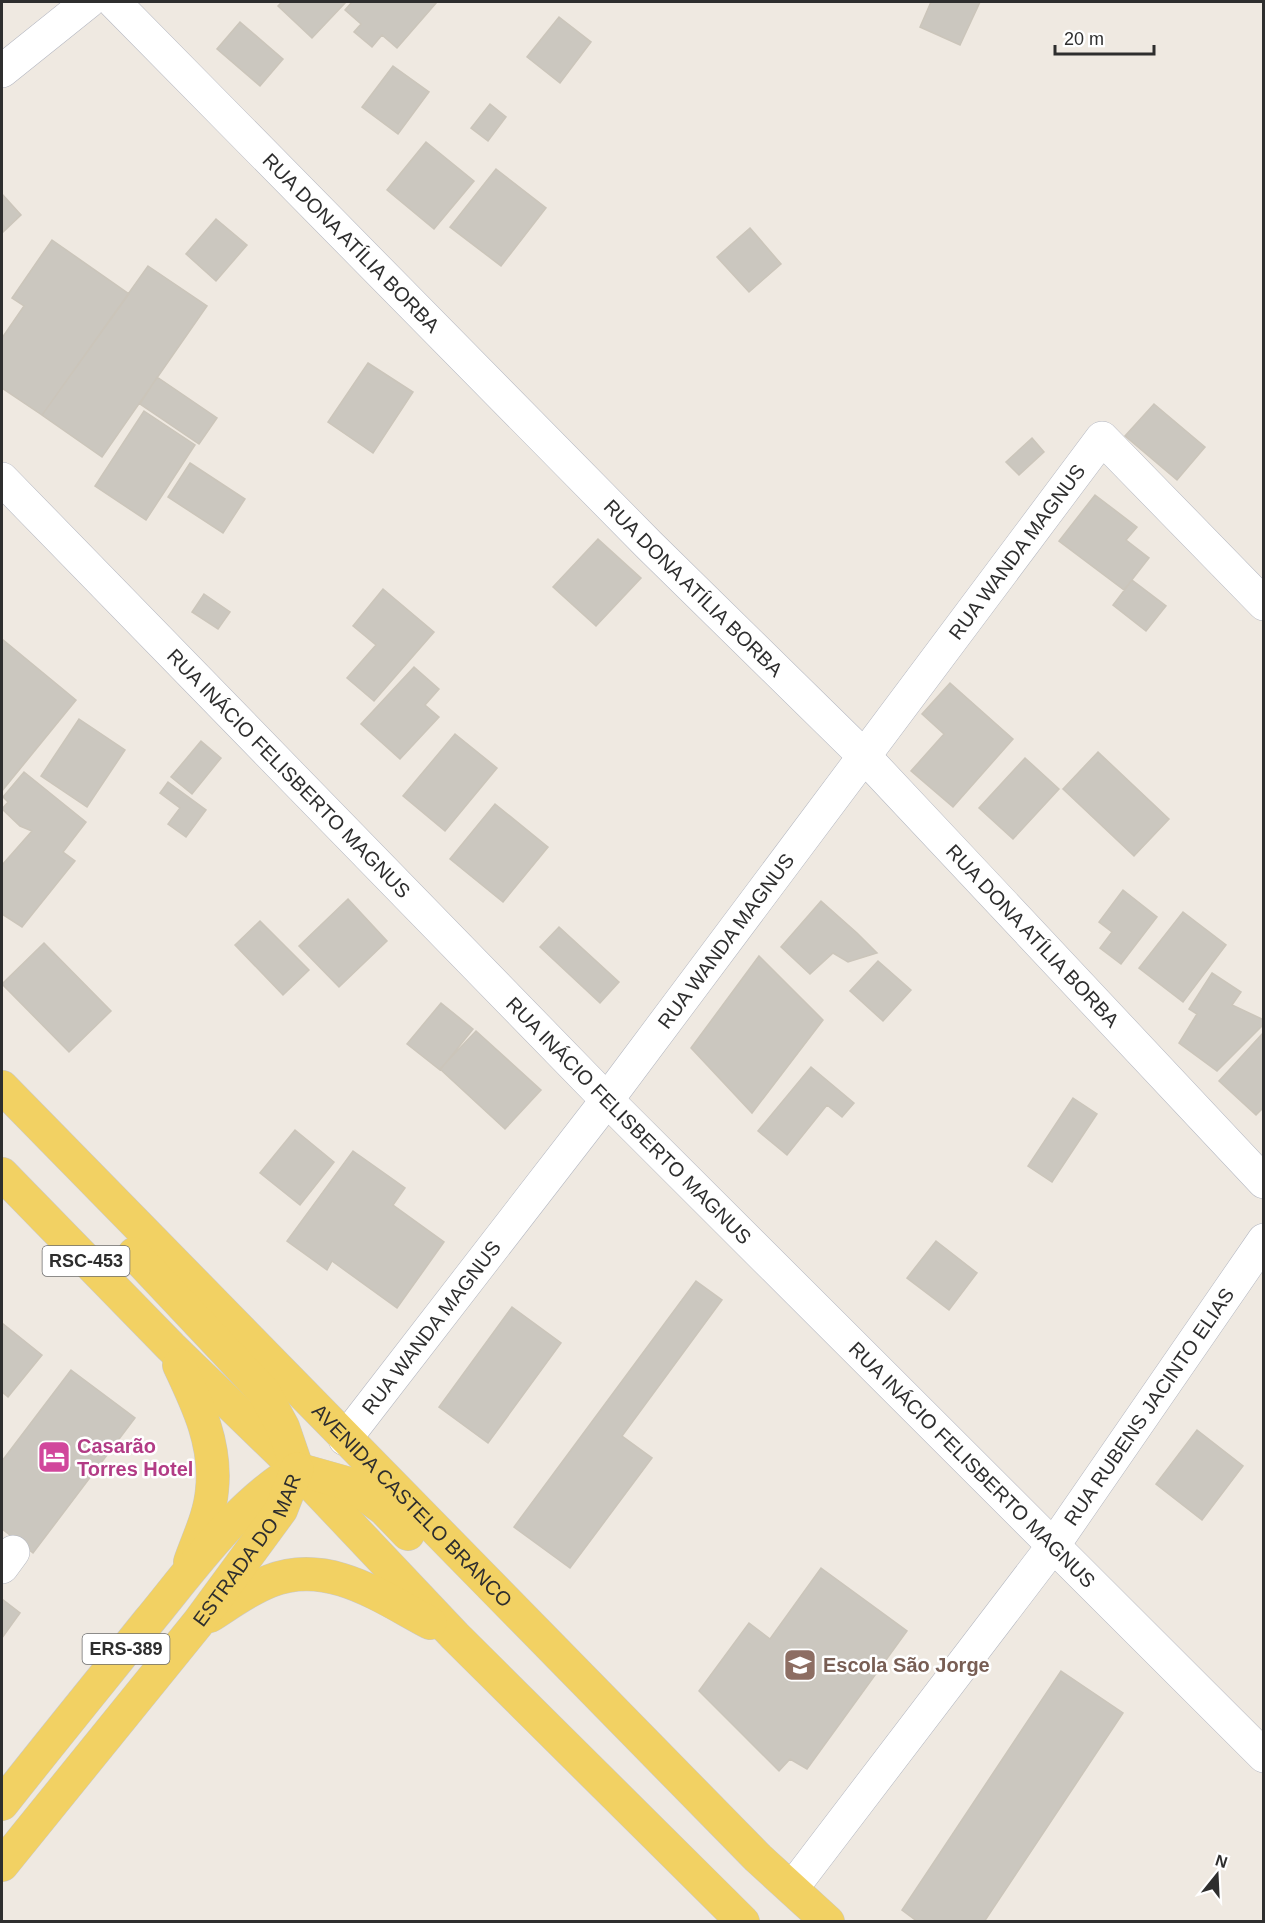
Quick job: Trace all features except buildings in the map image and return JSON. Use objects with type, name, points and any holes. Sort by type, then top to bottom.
[{"type":"main road","name":"AVENIDA CASTELO BRANCO","points":[[2,1088],[759,1858],[793,1887],[828,1922]]},
{"type":"main road","points":[[37,1123],[45,1149],[70,1187],[264,1392],[283,1427],[297,1469]]},
{"type":"main road","name":"RSC-453","points":[[2,1174],[171,1347]]},
{"type":"main road","points":[[171,1347],[297,1469],[455,1636],[743,1922]]},
{"type":"main road","points":[[171,1347],[203,1416],[213,1466],[212,1491],[207,1515],[186,1576]]},
{"type":"main road","points":[[297,1469],[350,1484],[384,1509],[685,1810],[712,1830],[759,1858]]},
{"type":"main road","name":"ESTRADA DO MAR","points":[[2,1801],[186,1576],[256,1499],[272,1484],[297,1469]]},
{"type":"main road","name":"ESTRADA DO MAR","points":[[2,1865],[198,1623],[281,1510],[297,1469]]},
{"type":"main road","points":[[198,1623],[269,1581],[314,1574],[353,1582],[455,1636]]},
{"type":"street","points":[[2,71],[88,2]]},
{"type":"street","name":"RUA DONA ATÍLIA BORBA","points":[[114,2],[640,537],[865,757],[1263,1182]]},
{"type":"street","name":"RUA WANDA MAGNUS","points":[[345,1438],[607,1100],[1102,438],[1263,604]]},
{"type":"street","name":"RUA INÁCIO FELISBERTO MAGNUS","points":[[2,479],[607,1100],[1263,1756]]},
{"type":"street","name":"RUA RUBENS JACINTO ELIAS","points":[[793,1887],[1053,1546],[1263,1240]]},
{"type":"place","name":"Casarão Torres Hotel","points":[[54,1457]]},
{"type":"place","name":"Escola São Jorge","points":[[800,1665]]}]
